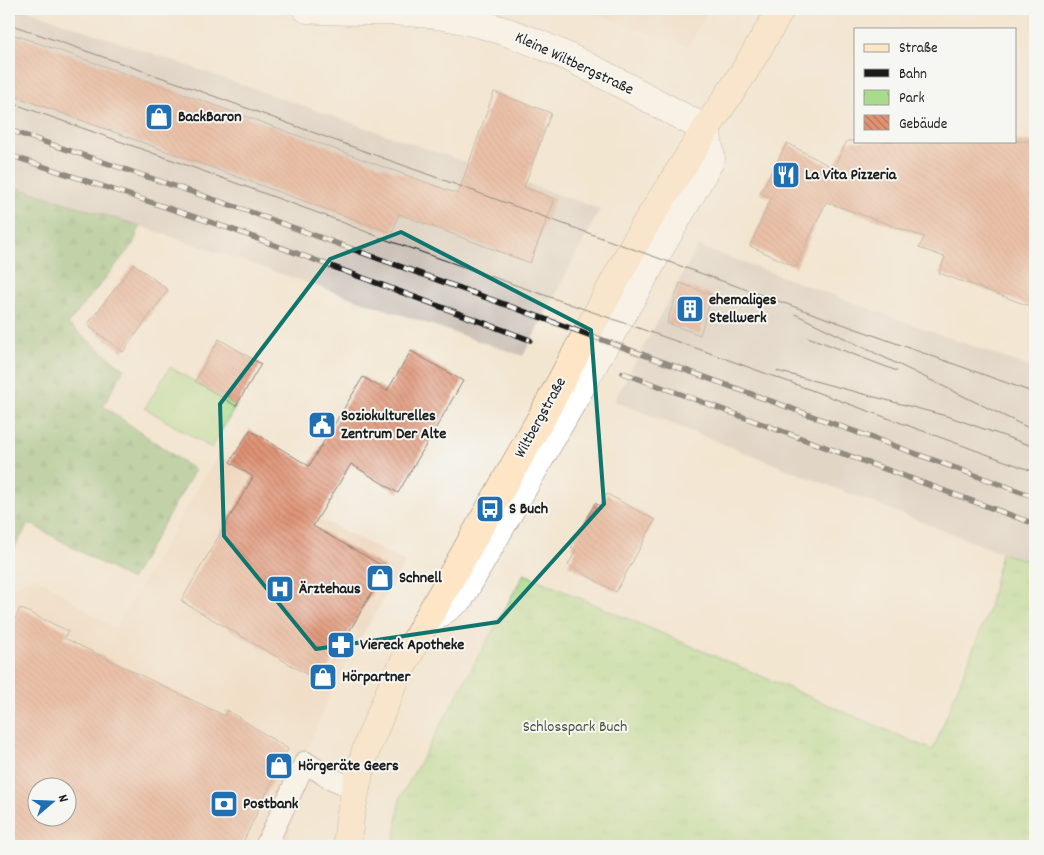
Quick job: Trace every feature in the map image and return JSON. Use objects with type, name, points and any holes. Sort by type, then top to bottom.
[{"type":"main road","name":"Wiltbergstraße","points":[[347,846],[350,818],[359,773],[367,747],[393,684],[424,625],[544,413],[642,230],[744,72],[781,9]]},
{"type":"street","name":"Kleine Wiltbergstraße","points":[[307,9],[376,10],[442,15],[487,25],[525,38],[594,70],[706,130]]},
{"type":"street","points":[[266,846],[305,762],[328,776],[356,789]]},
{"type":"highlighted area","points":[[401,232],[591,330],[604,504],[498,622],[316,649],[224,536],[220,404],[330,259]]},
{"type":"shaded area","points":[[9,9],[24,9],[600,209],[523,356],[140,226],[9,185]]},
{"type":"shaded area","points":[[581,9],[709,9],[688,46]]},
{"type":"shaded area","points":[[698,246],[1035,369],[1035,563],[1001,553],[614,401]]},
{"type":"shaded area","points":[[218,454],[318,518],[405,562],[328,698],[298,773],[288,846],[9,846],[9,589],[35,576],[115,629]]},
{"type":"green space","points":[[9,185],[140,226],[133,244],[68,324],[124,369],[103,406],[195,470],[131,580],[29,523],[9,557]]},
{"type":"green space","points":[[170,367],[236,406],[211,448],[145,408]]},
{"type":"green space","name":"Schlosspark Buch","points":[[1001,553],[1035,563],[1035,846],[394,846],[400,798],[524,574],[933,750],[988,612]]},
{"type":"building","points":[[9,33],[184,94],[458,194],[494,92],[551,113],[524,187],[555,199],[530,263],[399,214],[392,233],[9,94]]},
{"type":"building","points":[[847,141],[1035,141],[1035,308],[939,273],[945,257],[919,248],[924,237],[826,202],[796,267],[750,246],[771,198],[760,193],[787,143],[833,168]]},
{"type":"building","points":[[134,264],[168,290],[123,352],[87,325]]},
{"type":"building","name":"ehemaliges Stellwerk","points":[[680,283],[712,295],[700,335],[667,323]]},
{"type":"building","points":[[219,339],[261,364],[236,406],[195,381]]},
{"type":"building","points":[[411,351],[463,381],[398,493],[351,464],[313,526],[386,568],[320,682],[181,601],[253,477],[230,462],[250,430],[309,466],[363,377],[387,391]]},
{"type":"building","points":[[607,494],[655,520],[616,592],[568,565],[576,550],[571,547],[595,503],[600,506]]},
{"type":"building","points":[[20,608],[68,631],[64,638],[225,716],[227,710],[288,749],[241,846],[9,846],[9,633]]},
{"type":"tram line","points":[[9,24],[189,87],[591,234],[1035,393]]},
{"type":"tram line","points":[[9,102],[329,217],[384,239],[707,352],[1035,472]]},
{"type":"tram line","points":[[795,314],[1035,431]]},
{"type":"tram line","points":[[808,337],[897,371]]},
{"type":"tram line","points":[[777,371],[950,417],[1035,447]]},
{"type":"railway","points":[[9,130],[242,209],[1035,497]]},
{"type":"railway","points":[[9,155],[234,230],[530,340]]},
{"type":"railway","points":[[623,373],[1035,524]]},
{"type":"place","name":"BackBaron","points":[[159,117]]},
{"type":"place","name":"La Vita Pizzeria","points":[[786,175]]},
{"type":"place","name":"ehemaliges Stellwerk","points":[[690,309]]},
{"type":"place","name":"Soziokulturelles Zentrum Der Alte","points":[[322,425]]},
{"type":"place","name":"S Buch","points":[[490,509]]},
{"type":"place","name":"Schnell","points":[[380,578]]},
{"type":"place","name":"Ärztehaus","points":[[280,589]]},
{"type":"place","name":"Viereck Apotheke","points":[[341,645]]},
{"type":"place","name":"Hörpartner","points":[[323,677]]},
{"type":"place","name":"Hörgeräte Geers","points":[[279,766]]},
{"type":"place","name":"Postbank","points":[[224,804]]}]
